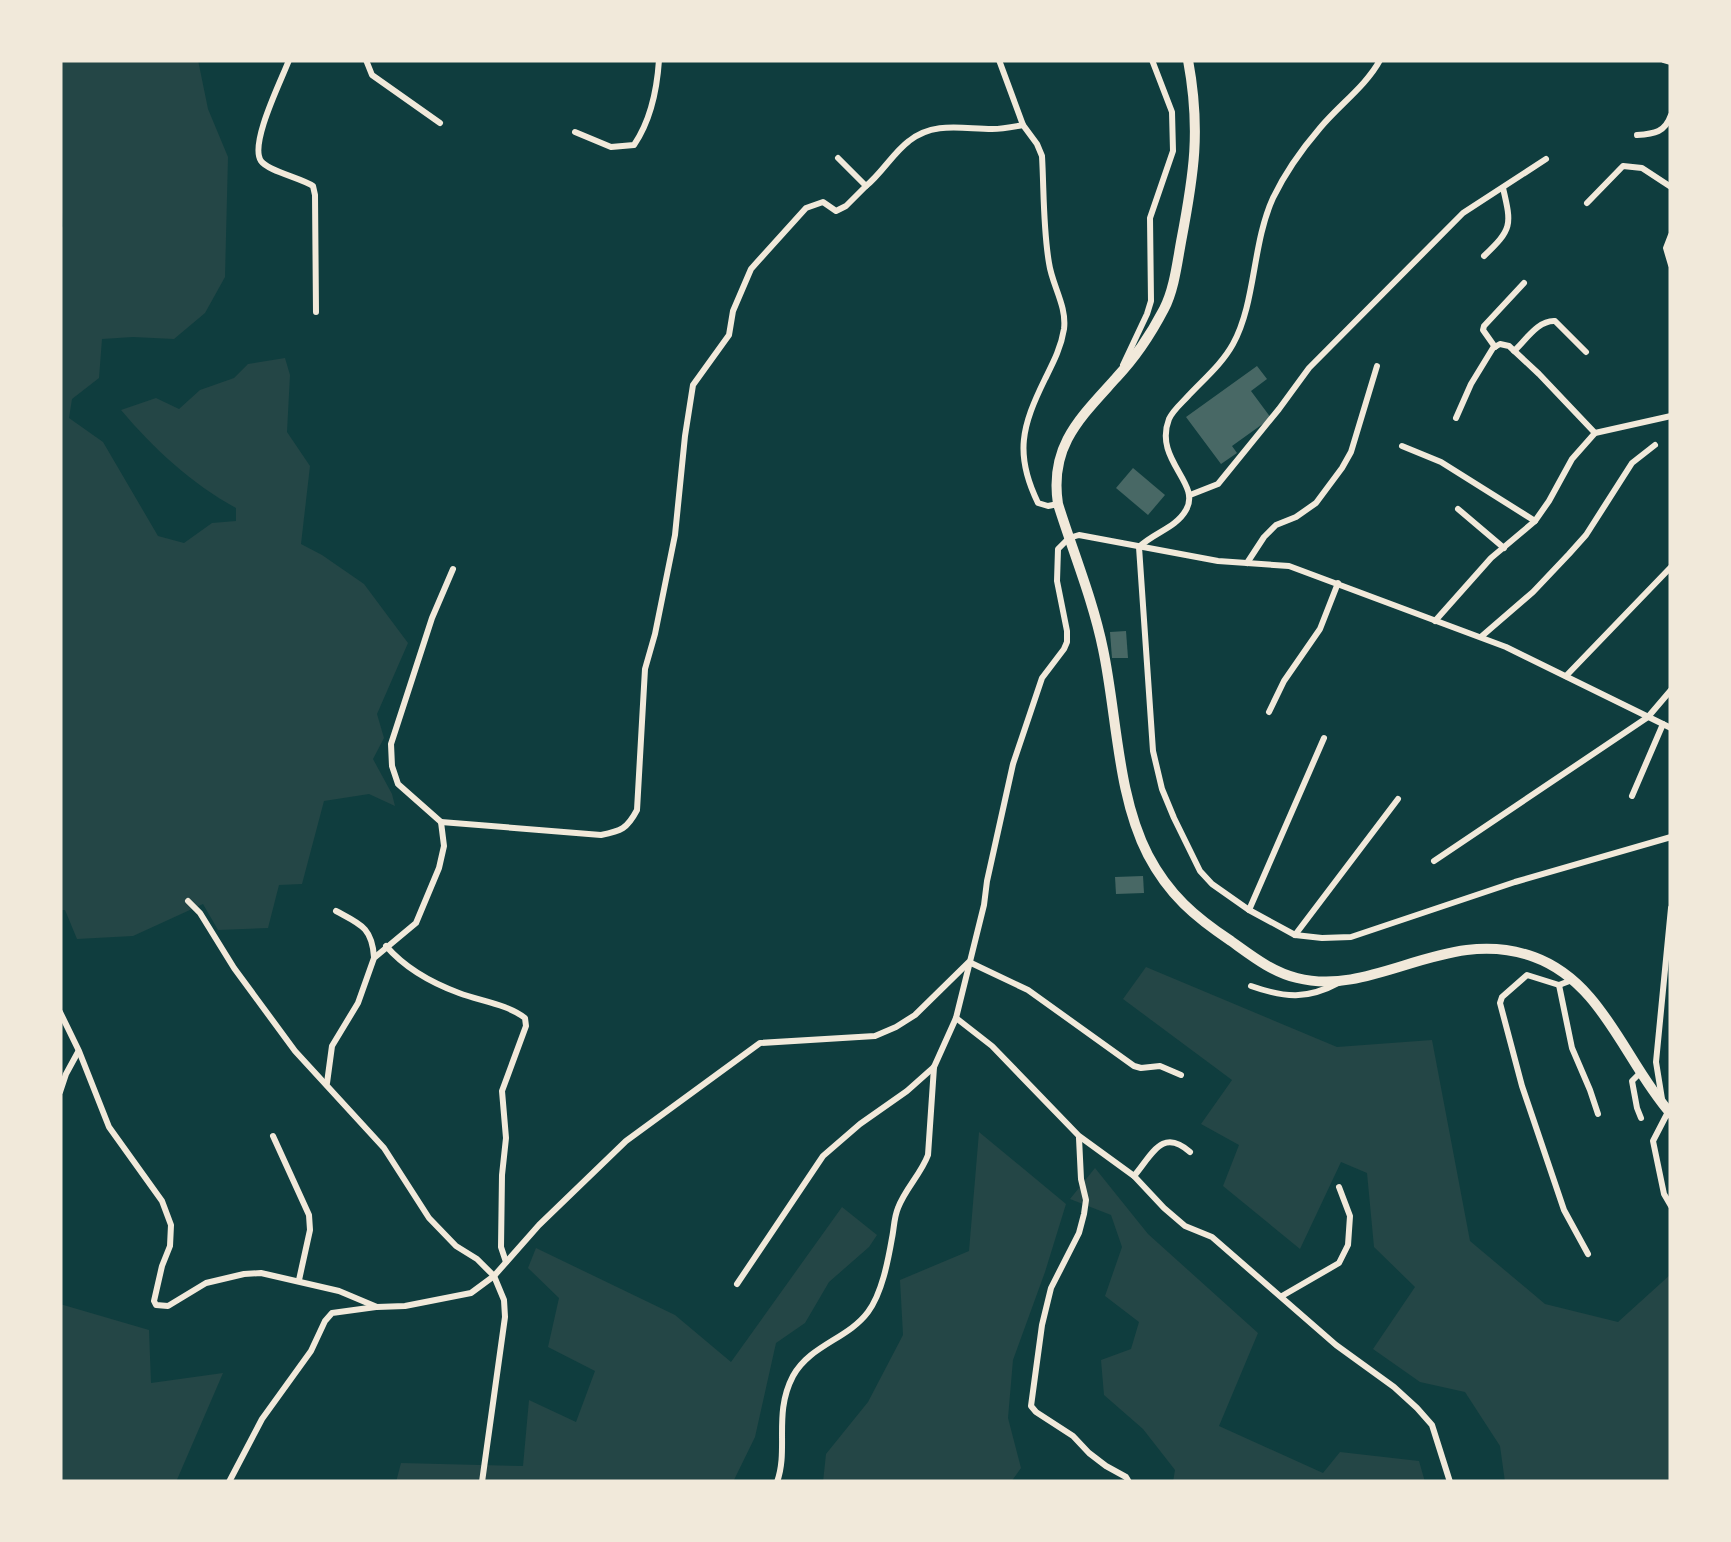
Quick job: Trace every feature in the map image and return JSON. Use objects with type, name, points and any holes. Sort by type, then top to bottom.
[{"type":"main road","points":[[1188,60],[1197,140],[1167,304],[1146,342],[1086,408],[1058,462],[1056,485],[1058,504],[1102,644],[1124,780],[1154,866],[1184,906],[1278,971],[1296,978],[1340,982],[1478,947],[1534,957],[1574,979],[1597,1004],[1668,1110]]},
{"type":"street","points":[[289,60],[268,110],[259,154],[270,167],[313,186],[316,312]]},
{"type":"street","points":[[366,60],[372,75],[440,123]]},
{"type":"street","points":[[575,132],[610,147],[634,145],[645,128],[658,82],[659,60]]},
{"type":"street","points":[[999,60],[1023,125],[1042,156],[1048,263],[1064,311],[1058,353],[1026,422],[1022,449],[1027,480],[1038,503],[1058,504]]},
{"type":"street","points":[[1118,377],[1152,301],[1150,218],[1173,151],[1172,112],[1152,60]]},
{"type":"street","points":[[1380,60],[1291,166],[1273,198],[1257,245],[1236,340],[1225,358],[1171,414],[1166,428],[1168,454],[1186,482],[1189,507],[1178,520],[1148,537],[1139,547],[1153,751],[1162,789],[1200,871],[1212,884],[1248,910],[1295,934],[1322,938],[1351,937],[1515,882],[1671,837]]},
{"type":"street","points":[[1664,60],[1671,62]]},
{"type":"street","points":[[1637,135],[1660,132],[1671,114]]},
{"type":"street","points":[[453,569],[432,618],[391,744],[398,784],[441,822],[600,835],[621,831],[638,810],[645,669],[656,634],[675,535],[693,385],[730,335],[733,312],[752,269],[806,208],[822,202],[836,211],[846,206],[880,175],[905,144],[927,131],[1023,125]]},
{"type":"street","points":[[838,158],[866,186]]},
{"type":"street","points":[[1190,495],[1218,484],[1309,368],[1463,213],[1546,160]]},
{"type":"street","points":[[1587,203],[1623,166],[1642,168],[1671,187]]},
{"type":"street","points":[[1484,256],[1506,234],[1509,212],[1503,188]]},
{"type":"street","points":[[1671,235],[1666,248],[1671,264]]},
{"type":"street","points":[[1495,347],[1484,326],[1524,283]]},
{"type":"street","points":[[1514,352],[1542,323],[1550,320],[1586,352]]},
{"type":"street","points":[[1456,418],[1471,384],[1500,344],[1508,346],[1596,433]]},
{"type":"street","points":[[1247,564],[1276,525],[1316,503],[1342,468],[1351,452],[1378,366]]},
{"type":"street","points":[[1436,621],[1491,558],[1534,521],[1572,459],[1596,433],[1671,416]]},
{"type":"street","points":[[1480,637],[1532,592],[1577,545],[1632,463],[1655,445]]},
{"type":"street","points":[[1402,446],[1441,462],[1534,521]]},
{"type":"street","points":[[1458,509],[1504,548]]},
{"type":"street","points":[[777,1482],[781,1472],[780,1423],[793,1376],[807,1356],[853,1326],[868,1311],[877,1294],[897,1210],[924,1167],[934,1067],[956,1018],[1013,764],[1042,678],[1064,649],[1068,636],[1056,563],[1058,550],[1069,538],[1079,536],[1218,561],[1289,566],[1480,637],[1566,676],[1667,726],[1632,796]]},
{"type":"street","points":[[1566,676],[1671,566]]},
{"type":"street","points":[[1269,712],[1284,681],[1320,629],[1338,583]]},
{"type":"street","points":[[1434,861],[1648,716],[1671,690]]},
{"type":"street","points":[[1248,910],[1324,738]]},
{"type":"street","points":[[1295,934],[1398,799]]},
{"type":"street","points":[[374,958],[416,923],[440,868],[444,846],[441,822]]},
{"type":"street","points":[[188,902],[200,913],[234,968],[295,1051],[384,1148],[429,1218],[494,1276],[504,1300],[505,1317],[482,1482]]},
{"type":"street","points":[[1671,908],[1656,1062],[1668,1110],[1654,1141],[1654,1156],[1671,1206]]},
{"type":"street","points":[[327,1084],[332,1046],[358,1003],[374,958],[369,933],[336,910]]},
{"type":"street","points":[[386,946],[411,969],[441,985],[525,1018],[526,1026],[502,1091],[506,1138],[501,1247],[506,1263]]},
{"type":"street","points":[[969,962],[1028,990],[1134,1066],[1160,1066],[1181,1075]]},
{"type":"street","points":[[230,1482],[262,1419],[332,1313],[405,1306],[470,1293],[494,1276],[539,1224],[626,1141],[760,1043],[876,1036],[915,1015],[969,962]]},
{"type":"street","points":[[1574,979],[1559,984],[1527,975],[1500,1003],[1522,1086],[1564,1210],[1588,1254]]},
{"type":"street","points":[[1250,986],[1278,995],[1306,996],[1340,982]]},
{"type":"street","points":[[1559,984],[1572,1048],[1598,1114]]},
{"type":"street","points":[[60,1012],[109,1127],[162,1201],[172,1225],[170,1246],[155,1294],[156,1305],[168,1306],[206,1284],[261,1273],[299,1280],[378,1307]]},
{"type":"street","points":[[956,1018],[992,1046],[1079,1136],[1134,1176],[1176,1219],[1212,1237],[1417,1408],[1432,1425],[1450,1482]]},
{"type":"street","points":[[60,1092],[78,1051]]},
{"type":"street","points":[[738,1284],[823,1156],[934,1067]]},
{"type":"street","points":[[1640,1073],[1632,1081],[1632,1088],[1642,1118]]},
{"type":"street","points":[[272,1136],[309,1215],[310,1230],[299,1280]]},
{"type":"street","points":[[1079,1136],[1084,1214],[1079,1233],[1051,1288],[1031,1406],[1129,1482]]},
{"type":"street","points":[[1134,1176],[1162,1143],[1170,1140],[1190,1152]]},
{"type":"street","points":[[1282,1296],[1339,1263],[1348,1245],[1350,1229],[1350,1216],[1339,1186]]},
{"type":"shaded area","points":[[60,60],[198,60],[208,109],[228,157],[225,277],[205,313],[174,339],[102,339],[99,378],[72,399],[69,418],[103,442],[158,536],[184,543],[212,523],[236,521],[236,508],[174,464],[121,410],[156,398],[179,409],[200,390],[234,378],[248,364],[285,358],[290,375],[287,432],[310,466],[301,544],[364,584],[408,643],[377,714],[384,738],[373,759],[395,806],[369,794],[324,801],[302,884],[279,885],[268,928],[218,930],[203,904],[133,936],[77,939],[65,910],[60,910]]},
{"type":"shaded area","points":[[1146,967],[1337,1047],[1432,1040],[1470,1241],[1545,1304],[1618,1322],[1671,1274],[1671,1482],[1505,1482],[1500,1446],[1465,1392],[1420,1382],[1373,1349],[1415,1287],[1374,1247],[1367,1173],[1341,1162],[1300,1249],[1223,1186],[1239,1145],[1201,1124],[1232,1080],[1123,999]]},
{"type":"shaded area","points":[[979,1132],[1066,1204],[1013,1360],[1008,1418],[1021,1468],[1011,1482],[823,1482],[826,1454],[868,1402],[903,1335],[900,1280],[969,1251]]},
{"type":"shaded area","points":[[1095,1168],[1148,1234],[1258,1333],[1219,1426],[1323,1473],[1340,1452],[1419,1461],[1425,1482],[1173,1482],[1175,1470],[1143,1429],[1104,1395],[1101,1360],[1131,1349],[1139,1322],[1105,1296],[1122,1247],[1111,1215],[1070,1199]]},
{"type":"shaded area","points":[[842,1207],[877,1235],[829,1282],[805,1323],[776,1343],[755,1437],[733,1482],[396,1482],[401,1463],[523,1466],[529,1400],[576,1422],[595,1371],[548,1347],[559,1298],[528,1268],[536,1248],[675,1315],[731,1362]]},
{"type":"shaded area","points":[[60,1304],[149,1330],[151,1383],[223,1373],[176,1482],[60,1482]]},
{"type":"building","points":[[1257,366],[1267,379],[1251,391],[1271,418],[1232,446],[1237,453],[1221,464],[1186,417]]},
{"type":"building","points":[[1133,468],[1165,495],[1148,515],[1116,488]]},
{"type":"building","points":[[1126,631],[1128,658],[1112,658],[1110,632]]},
{"type":"building","points":[[1143,876],[1144,893],[1116,894],[1115,877]]}]
